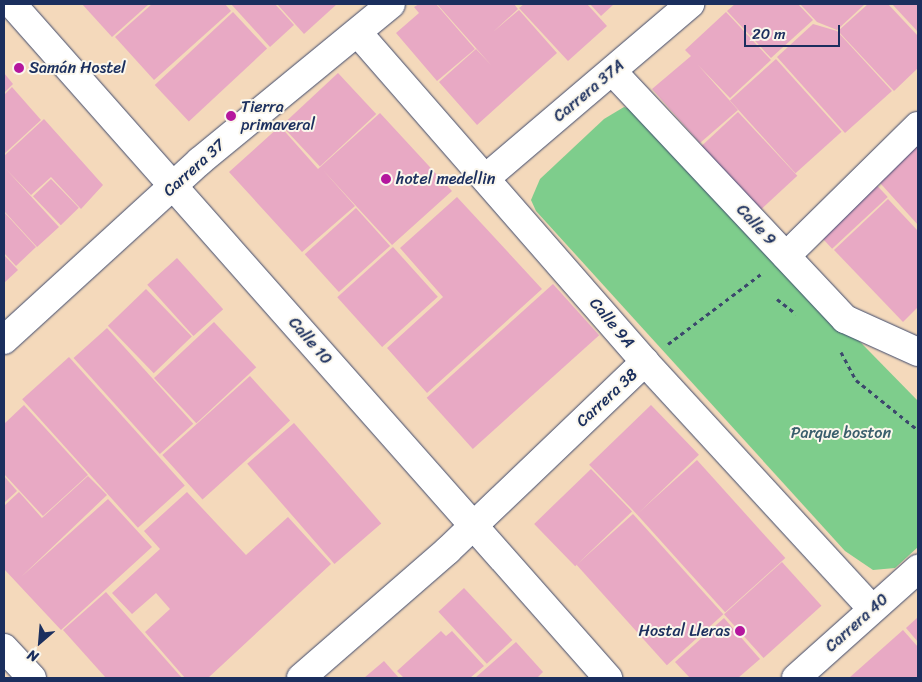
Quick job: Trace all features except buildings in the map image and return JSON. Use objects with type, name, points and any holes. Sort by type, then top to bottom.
[{"type":"street","name":"Calle 10","points":[[12,4],[608,678]]},
{"type":"street","name":"Carrera 37","points":[[4,340],[174,186],[391,4]]},
{"type":"street","name":"Carrera 37A","points":[[487,177],[613,72],[690,4]]},
{"type":"street","name":"Calle 9A","points":[[358,33],[487,177],[645,362],[872,609]]},
{"type":"street","name":"Calle 9","points":[[613,72],[845,319],[918,352]]},
{"type":"street","points":[[786,256],[918,126]]},
{"type":"street","name":"Carrera 38","points":[[301,678],[473,525],[645,362]]},
{"type":"street","name":"Carrera 40","points":[[796,678],[918,568]]},
{"type":"street","points":[[4,648],[32,678]]},
{"type":"path","name":"Carrera 38","points":[[645,362],[786,256]]},
{"type":"path","points":[[845,319],[841,352],[856,380],[918,430]]},
{"type":"green space","name":"Parque boston","points":[[624,107],[633,110],[918,401],[918,547],[895,568],[873,570],[845,551],[536,211],[531,200],[540,179],[604,119]]},
{"type":"place","name":"Samán Hostel","points":[[19,68]]},
{"type":"place","name":"Tierra primaveral","points":[[231,116]]},
{"type":"place","name":"hotel medellin","points":[[386,179]]},
{"type":"place","name":"Hostal Lleras","points":[[740,631]]}]
